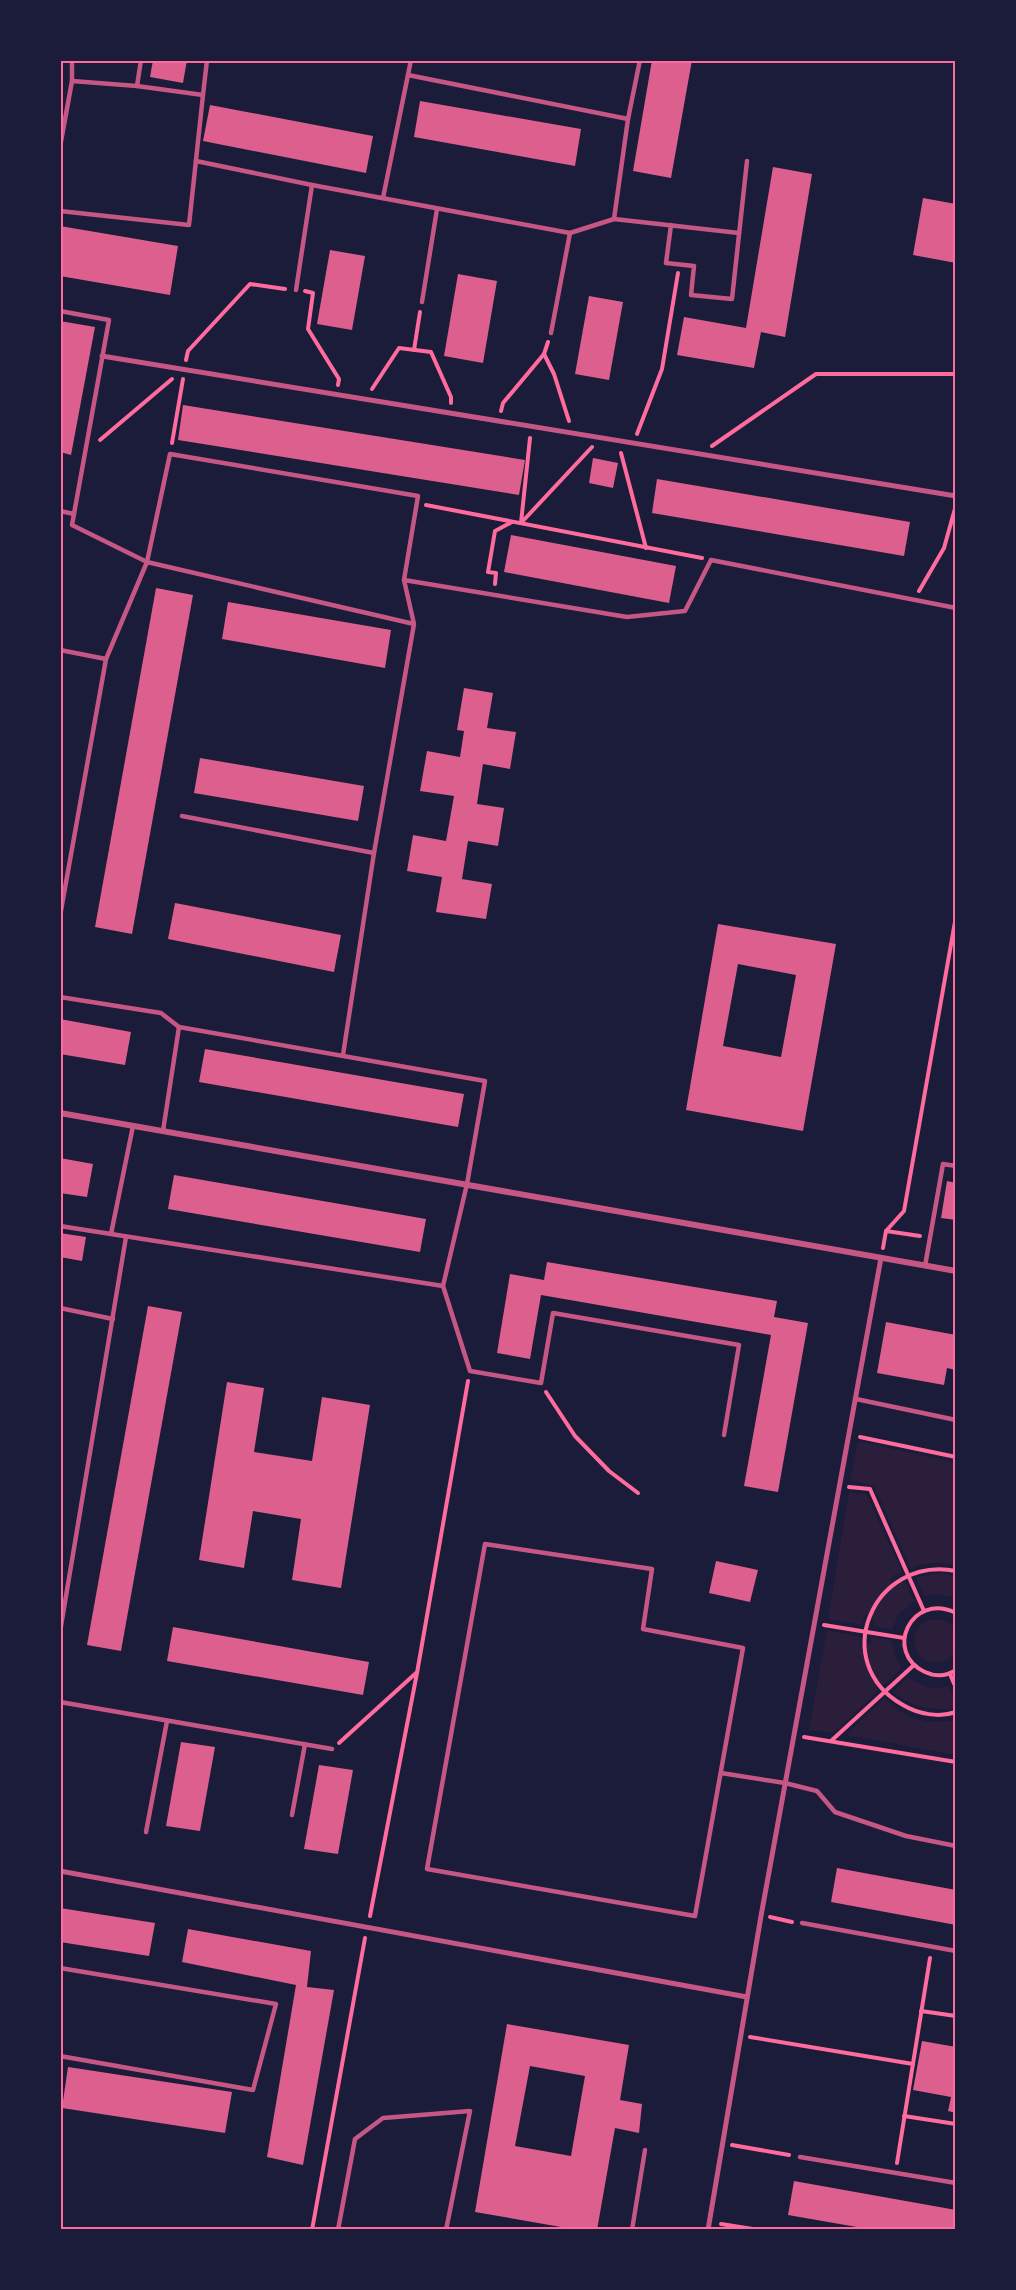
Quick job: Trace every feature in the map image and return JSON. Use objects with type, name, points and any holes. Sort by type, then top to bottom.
[{"type":"street","points":[[102,356],[956,496]]},
{"type":"street","points":[[60,1113],[956,1271]]},
{"type":"street","points":[[708,2230],[761,1916],[881,1258]]},
{"type":"street","points":[[60,1871],[747,1997]]},
{"type":"lane","points":[[60,147],[72,81],[72,60]]},
{"type":"lane","points":[[137,86],[141,60]]},
{"type":"lane","points":[[60,211],[189,225],[207,60]]},
{"type":"lane","points":[[383,198],[411,60]]},
{"type":"lane","points":[[614,219],[628,119],[640,60]]},
{"type":"lane","points":[[408,75],[628,119]]},
{"type":"lane","points":[[72,81],[137,86],[203,95]]},
{"type":"lane","points":[[196,161],[312,185],[570,232],[614,219],[739,233]]},
{"type":"lane","points":[[670,225],[666,263],[694,266],[691,295],[732,299],[747,161]]},
{"type":"lane","points":[[296,290],[312,185]]},
{"type":"lane","points":[[422,302],[436,208]]},
{"type":"lane","points":[[551,333],[570,232]]},
{"type":"lane","points":[[60,311],[109,320],[72,525],[147,562],[414,624]]},
{"type":"lane","points":[[60,916],[106,658],[147,562],[170,454],[418,496],[404,580],[414,624],[374,853],[343,1055]]},
{"type":"lane","points":[[60,512],[74,513]]},
{"type":"lane","points":[[404,580],[627,617],[685,611],[711,560],[956,608]]},
{"type":"lane","points":[[60,650],[106,658]]},
{"type":"lane","points":[[183,816],[374,853]]},
{"type":"lane","points":[[60,997],[161,1013],[179,1027],[485,1081],[467,1185],[443,1286],[470,1371],[541,1383],[552,1313],[739,1345],[724,1435]]},
{"type":"lane","points":[[163,1131],[179,1027]]},
{"type":"lane","points":[[111,1234],[133,1125]]},
{"type":"lane","points":[[925,1266],[943,1164],[956,1166]]},
{"type":"lane","points":[[60,1226],[443,1286]]},
{"type":"lane","points":[[60,1632],[126,1237]]},
{"type":"lane","points":[[60,1308],[113,1319]]},
{"type":"lane","points":[[856,1399],[956,1420]]},
{"type":"lane","points":[[485,1544],[652,1569],[643,1629],[742,1648],[721,1773],[695,1916],[427,1869],[485,1544]]},
{"type":"lane","points":[[60,1702],[332,1749]]},
{"type":"lane","points":[[146,1833],[167,1721]]},
{"type":"lane","points":[[292,1815],[305,1744]]},
{"type":"lane","points":[[721,1773],[786,1783],[817,1791],[835,1812],[906,1836],[956,1846]]},
{"type":"lane","points":[[802,1923],[956,1951]]},
{"type":"lane","points":[[60,1968],[276,2004],[253,2090],[60,2056]]},
{"type":"lane","points":[[339,2230],[355,2139],[383,2118],[470,2110],[446,2230]]},
{"type":"lane","points":[[632,2230],[645,2150]]},
{"type":"lane","points":[[800,2157],[956,2183]]},
{"type":"path","points":[[633,443],[662,369],[679,264]]},
{"type":"path","points":[[170,454],[188,351],[250,284],[313,293],[308,329],[339,379],[337,394]]},
{"type":"path","points":[[414,350],[422,302]]},
{"type":"path","points":[[499,421],[503,403],[544,354],[551,333]]},
{"type":"path","points":[[365,399],[399,348],[431,352],[451,397],[450,413]]},
{"type":"path","points":[[544,354],[554,374],[573,433]]},
{"type":"path","points":[[85,451],[184,369]]},
{"type":"path","points":[[700,454],[816,374],[956,374]]},
{"type":"path","points":[[521,524],[532,426]]},
{"type":"path","points":[[521,524],[601,438]]},
{"type":"path","points":[[617,440],[646,548]]},
{"type":"path","points":[[417,503],[711,560]]},
{"type":"path","points":[[914,600],[944,548],[956,503]]},
{"type":"path","points":[[493,595],[496,573],[488,572],[495,531],[512,522]]},
{"type":"path","points":[[881,1258],[886,1231],[904,1210],[956,916]]},
{"type":"path","points":[[886,1231],[930,1238]]},
{"type":"path","points":[[312,2230],[417,1673],[470,1371]]},
{"type":"path","points":[[541,1383],[575,1436],[609,1471],[638,1493]]},
{"type":"path","points":[[849,1434],[956,1457]]},
{"type":"path","points":[[840,1486],[870,1489],[924,1611]]},
{"type":"path","points":[[956,1571],[931,1569],[908,1575],[896,1582],[878,1600],[872,1610],[866,1632],[867,1660],[871,1672],[885,1692],[909,1709],[922,1713],[937,1715],[956,1712]]},
{"type":"path","points":[[956,1613],[945,1608],[924,1611],[914,1617],[904,1638],[905,1650],[914,1665],[929,1674],[950,1674],[956,1670]]},
{"type":"path","points":[[815,1623],[904,1638]]},
{"type":"path","points":[[831,1741],[914,1665]]},
{"type":"path","points":[[332,1749],[417,1673]]},
{"type":"path","points":[[950,1674],[956,1688]]},
{"type":"path","points":[[794,1735],[956,1762]]},
{"type":"path","points":[[761,1916],[802,1923]]},
{"type":"path","points":[[895,2173],[932,1947]]},
{"type":"path","points":[[921,2011],[956,2016]]},
{"type":"path","points":[[741,2036],[913,2064]]},
{"type":"path","points":[[904,2116],[956,2124]]},
{"type":"path","points":[[722,2144],[800,2157]]},
{"type":"path","points":[[710,2222],[759,2230]]},
{"type":"shaded area","points":[[858,1441],[956,1463],[956,1565],[933,1563],[911,1568],[874,1486],[850,1480]]},
{"type":"shaded area","points":[[849,1492],[866,1494],[902,1572],[894,1575],[890,1580],[896,1585],[905,1581],[914,1601],[898,1615],[892,1630],[873,1626],[874,1620],[865,1614],[862,1625],[828,1619]]},
{"type":"shaded area","points":[[940,1573],[956,1576],[956,1598],[937,1594],[925,1597],[916,1577]]},
{"type":"shaded area","points":[[936,1619],[951,1626],[958,1641],[951,1656],[936,1663],[921,1656],[914,1641],[921,1626]]},
{"type":"shaded area","points":[[827,1630],[860,1637],[860,1646],[873,1643],[870,1636],[892,1641],[895,1657],[901,1668],[886,1683],[876,1688],[878,1691],[833,1733],[809,1730]]},
{"type":"shaded area","points":[[908,1677],[928,1687],[949,1686],[956,1701],[956,1708],[931,1709],[915,1705],[893,1692]]},
{"type":"shaded area","points":[[885,1698],[899,1711],[917,1719],[937,1722],[956,1719],[956,1755],[846,1735]]},
{"type":"building","points":[[153,60],[187,60],[183,83],[150,77]]},
{"type":"building","points":[[652,60],[692,60],[671,178],[633,171]]},
{"type":"building","points":[[420,101],[581,129],[575,166],[414,137]]},
{"type":"building","points":[[210,105],[373,136],[366,173],[203,141]]},
{"type":"building","points":[[773,167],[812,174],[785,337],[761,332],[754,368],[677,355],[684,317],[746,328]]},
{"type":"building","points":[[923,198],[956,204],[956,263],[913,255]]},
{"type":"building","points":[[60,226],[178,246],[170,295],[60,276]]},
{"type":"building","points":[[330,250],[365,256],[352,330],[317,324]]},
{"type":"building","points":[[458,274],[497,281],[483,363],[444,356]]},
{"type":"building","points":[[589,296],[623,302],[609,380],[575,374]]},
{"type":"building","points":[[60,321],[95,327],[71,455],[60,452]]},
{"type":"building","points":[[183,405],[525,460],[519,495],[178,440]]},
{"type":"building","points":[[593,458],[618,463],[613,488],[589,483]]},
{"type":"building","points":[[657,479],[910,522],[904,556],[652,513]]},
{"type":"building","points":[[511,535],[676,566],[669,603],[504,572]]},
{"type":"building","points":[[156,588],[193,595],[132,934],[95,927]]},
{"type":"building","points":[[228,602],[391,630],[385,668],[222,639]]},
{"type":"building","points":[[464,688],[493,693],[487,728],[516,732],[510,769],[483,764],[477,804],[504,808],[498,846],[468,841],[462,879],[492,884],[486,919],[436,912],[442,877],[407,871],[413,835],[446,841],[454,796],[420,791],[427,751],[460,757],[464,731],[457,730]]},
{"type":"building","points":[[200,758],[364,786],[358,821],[194,793]]},
{"type":"building","points":[[175,903],[341,935],[334,972],[168,939]]},
{"type":"building","points":[[718,924],[836,944],[803,1131],[686,1110]],"holes":[[[738,964],[796,975],[781,1057],[723,1046]]]},
{"type":"building","points":[[60,1019],[131,1032],[125,1065],[60,1054]]},
{"type":"building","points":[[205,1049],[464,1094],[458,1127],[199,1082]]},
{"type":"building","points":[[60,1158],[93,1164],[87,1197],[60,1193]]},
{"type":"building","points":[[174,1175],[426,1219],[420,1252],[168,1209]]},
{"type":"building","points":[[947,1181],[956,1183],[956,1220],[941,1218]]},
{"type":"building","points":[[60,1233],[86,1237],[82,1261],[60,1257]]},
{"type":"building","points":[[547,1262],[777,1301],[774,1317],[808,1323],[778,1492],[744,1486],[771,1335],[541,1295],[530,1359],[497,1353],[510,1274],[544,1280]]},
{"type":"building","points":[[148,1306],[182,1312],[121,1651],[87,1645]]},
{"type":"building","points":[[886,1322],[956,1335],[956,1370],[947,1368],[944,1385],[877,1373]]},
{"type":"building","points":[[227,1382],[264,1388],[254,1452],[312,1461],[322,1397],[370,1405],[341,1588],[292,1580],[301,1519],[253,1511],[244,1568],[199,1560]]},
{"type":"building","points":[[716,1561],[758,1570],[750,1602],[709,1593]]},
{"type":"building","points":[[173,1627],[369,1662],[363,1695],[167,1661]]},
{"type":"building","points":[[181,1742],[215,1747],[200,1831],[166,1826]]},
{"type":"building","points":[[319,1765],[353,1770],[338,1854],[304,1849]]},
{"type":"building","points":[[837,1868],[956,1890],[956,1925],[831,1902]]},
{"type":"building","points":[[60,1908],[155,1923],[149,1956],[60,1942]]},
{"type":"building","points":[[188,1929],[311,1951],[307,1987],[334,1990],[303,2165],[267,2157],[296,1985],[182,1962]]},
{"type":"building","points":[[507,2024],[629,2045],[620,2100],[642,2104],[639,2133],[615,2128],[597,2230],[578,2230],[475,2212]],"holes":[[[530,2066],[585,2076],[571,2156],[515,2146]]]},
{"type":"building","points":[[922,2041],[956,2047],[956,2113],[948,2111],[951,2097],[913,2090]]},
{"type":"building","points":[[68,2067],[232,2092],[225,2133],[62,2108]]},
{"type":"building","points":[[794,2181],[956,2210],[956,2230],[874,2230],[788,2215]]}]
